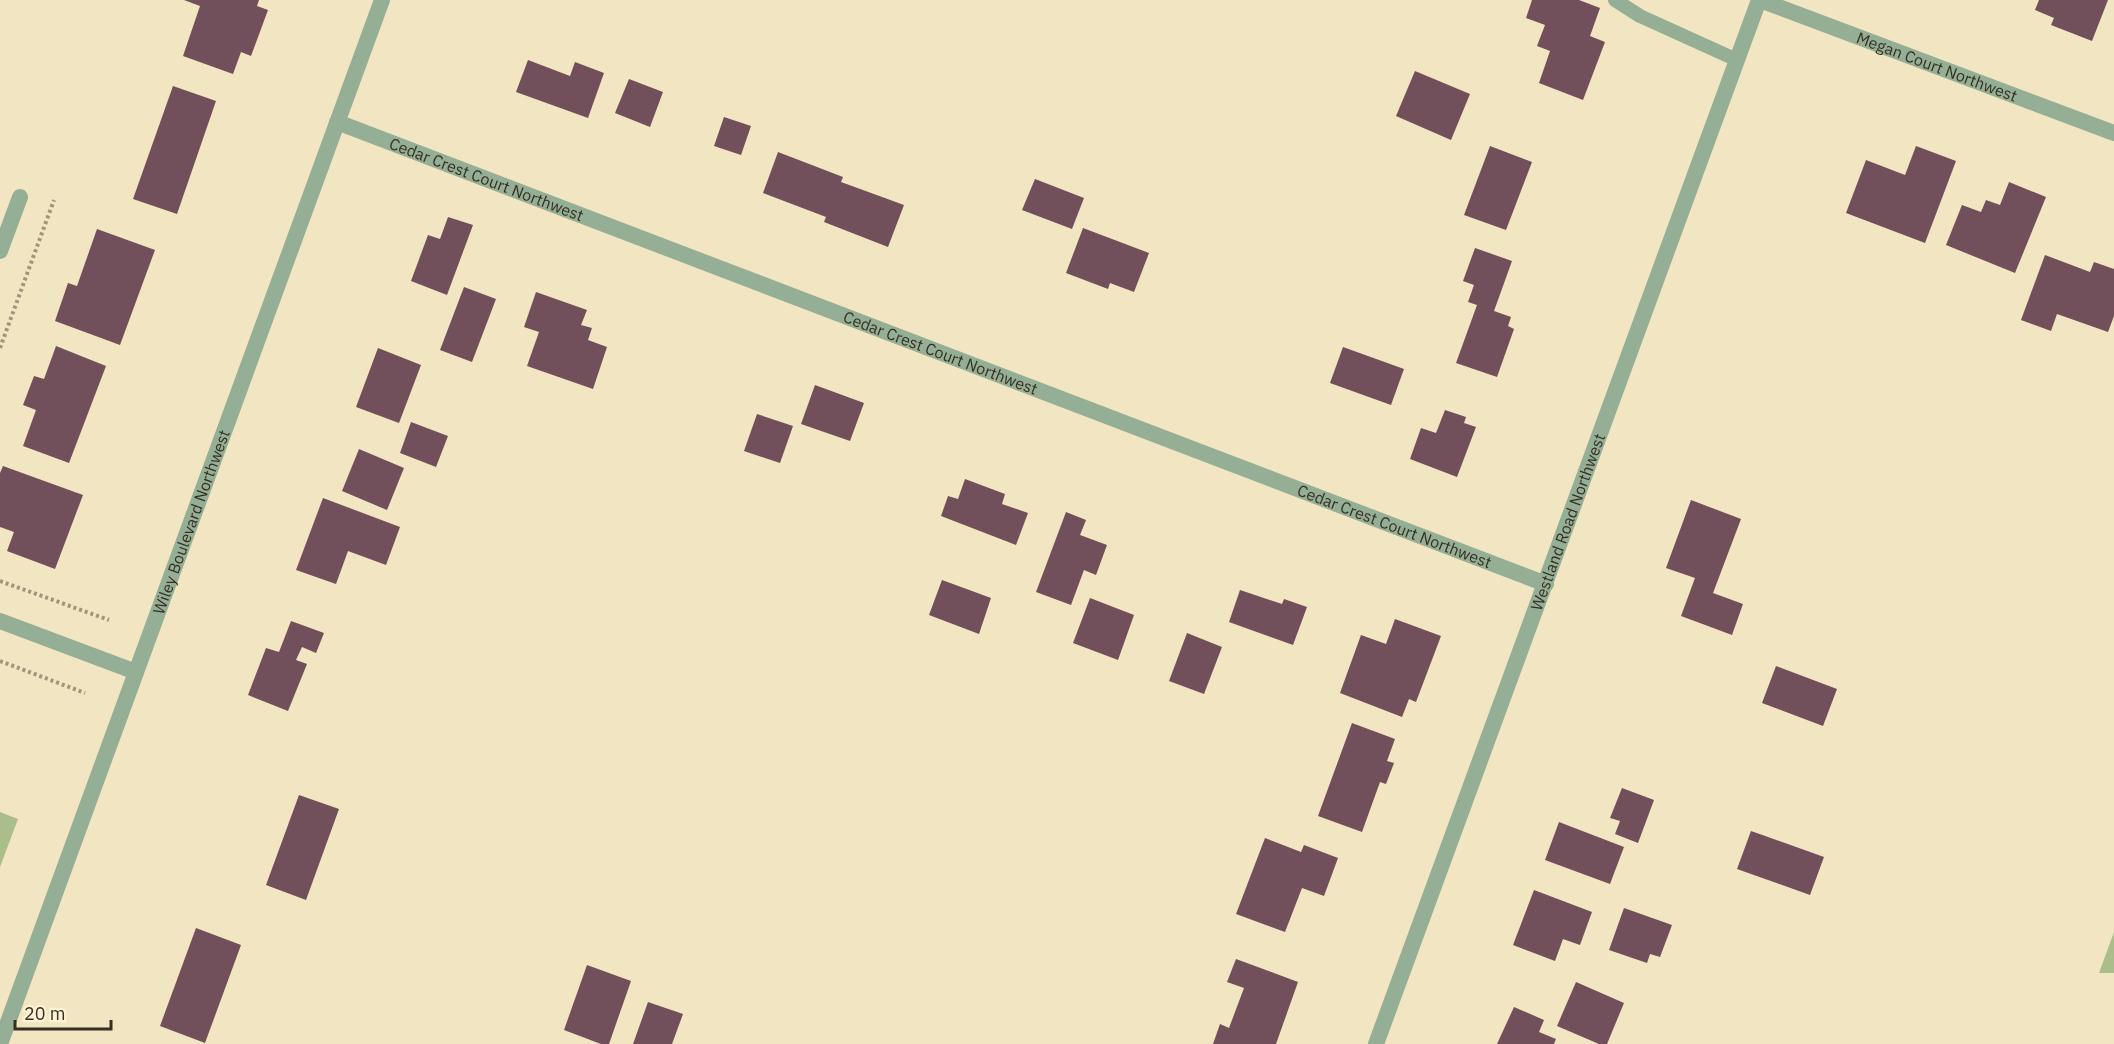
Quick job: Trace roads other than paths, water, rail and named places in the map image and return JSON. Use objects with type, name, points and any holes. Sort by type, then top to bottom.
[{"type":"street","name":"Wiley Boulevard Northwest","points":[[0,1044],[382,0]]},
{"type":"street","name":"Westland Road Northwest","points":[[1376,1044],[1759,0]]},
{"type":"street","name":"Megan Court Northwest","points":[[1759,0],[2114,133]]},
{"type":"street","name":"Cedar Crest Court Northwest","points":[[337,122],[1546,584]]},
{"type":"street","points":[[0,251],[20,196]]},
{"type":"street","points":[[0,621],[136,672]]},
{"type":"lane","points":[[1615,0],[1640,16],[1737,60]]}]
